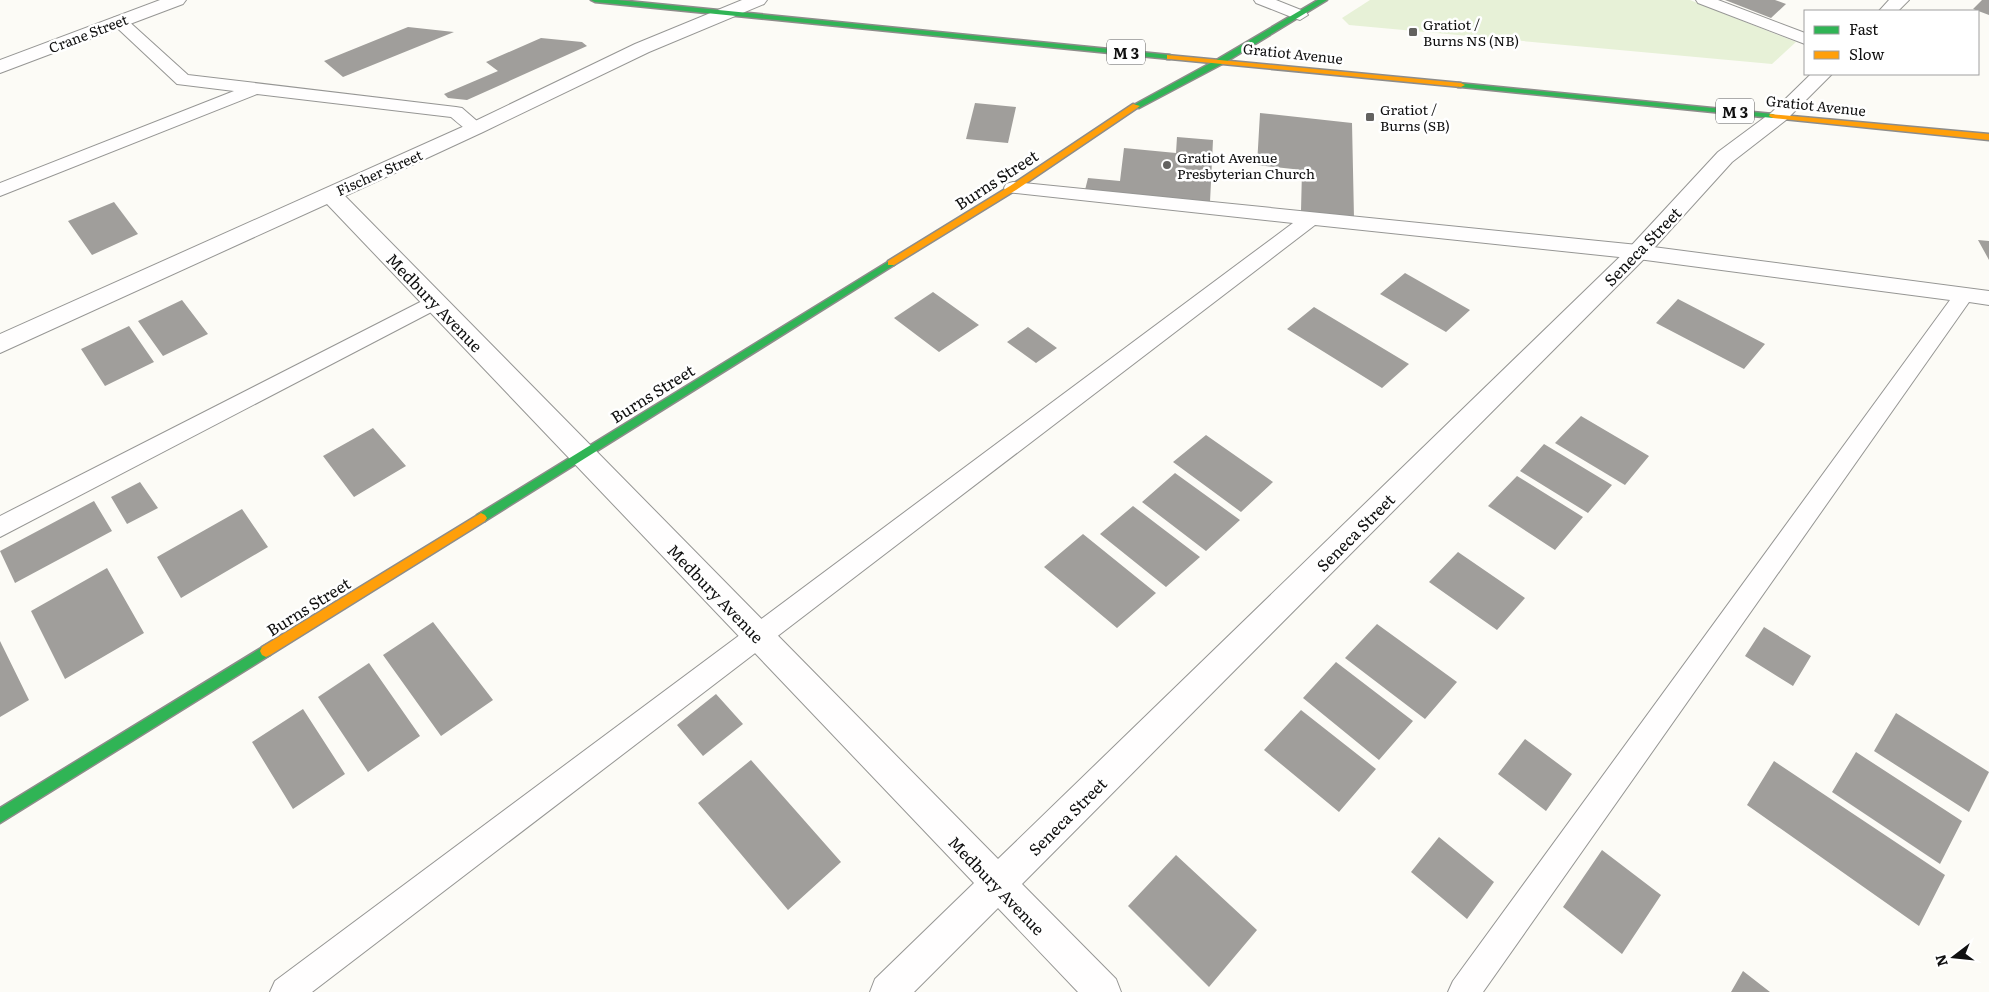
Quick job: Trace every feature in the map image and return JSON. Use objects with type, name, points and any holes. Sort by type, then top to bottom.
[{"type":"main road","name":"Gratiot Avenue","points":[[595,0],[1989,136]]},
{"type":"main road","name":"Burns Street","points":[[0,816],[1013,188],[1147,98],[1222,61],[1323,0]]},
{"type":"street","name":"Crane Street","points":[[1,66],[177,0]]},
{"type":"street","name":"Fischer Street","points":[[0,344],[476,128],[642,48],[758,0]]},
{"type":"street","points":[[1889,10],[1900,0]]},
{"type":"street","name":"Seneca Street","points":[[888,992],[1638,252],[1725,157],[1779,116],[1821,75]]},
{"type":"street","name":"Medbury Avenue","points":[[330,194],[997,885],[1103,992]]},
{"type":"lane","points":[[1262,0],[1300,15]]},
{"type":"lane","points":[[1704,0],[1804,39]]},
{"type":"lane","points":[[119,21],[183,80],[456,112],[476,128]]},
{"type":"lane","points":[[0,190],[255,88]]},
{"type":"lane","points":[[1013,188],[1638,252],[1977,297],[1464,992]]},
{"type":"lane","points":[[286,992],[1311,219]]},
{"type":"lane","points":[[0,527],[434,302]]},
{"type":"green space","points":[[1370,0],[1690,0],[1796,42],[1772,64],[1349,25],[1342,18]]},
{"type":"building","points":[[1725,0],[1775,0],[1786,4],[1771,18]]},
{"type":"building","points":[[1982,0],[1989,0],[1989,15],[1973,9]]},
{"type":"building","points":[[408,27],[454,32],[343,77],[324,61]]},
{"type":"building","points":[[541,38],[582,42],[587,46],[467,100],[448,98],[444,94],[498,71],[486,62]]},
{"type":"building","points":[[975,103],[1016,107],[1008,143],[966,139]]},
{"type":"building","points":[[1260,113],[1352,123],[1354,218],[1301,211],[1302,170],[1257,165]]},
{"type":"building","name":"Gratiot Avenue Presbyterian Church","points":[[1177,137],[1213,140],[1210,202],[1085,190],[1088,178],[1120,181],[1124,148],[1176,153]]},
{"type":"building","points":[[114,202],[138,234],[92,255],[68,221]]},
{"type":"building","points":[[1978,240],[1989,241],[1989,260]]},
{"type":"building","points":[[1405,273],[1470,310],[1446,332],[1380,294]]},
{"type":"building","points":[[933,292],[979,325],[939,352],[894,318]]},
{"type":"building","points":[[1678,299],[1765,344],[1744,369],[1656,323]]},
{"type":"building","points":[[182,300],[208,334],[163,356],[138,321]]},
{"type":"building","points":[[1314,307],[1409,364],[1382,388],[1287,329]]},
{"type":"building","points":[[129,326],[154,362],[105,386],[81,349]]},
{"type":"building","points":[[1028,327],[1057,348],[1036,363],[1007,342]]},
{"type":"building","points":[[1581,416],[1649,456],[1625,485],[1555,443]]},
{"type":"building","points":[[373,428],[406,466],[354,497],[323,456]]},
{"type":"building","points":[[1206,435],[1273,482],[1241,512],[1173,462]]},
{"type":"building","points":[[1544,444],[1612,485],[1588,513],[1520,471]]},
{"type":"building","points":[[1175,473],[1240,520],[1206,551],[1142,502]]},
{"type":"building","points":[[1517,476],[1583,517],[1555,550],[1488,506]]},
{"type":"building","points":[[140,482],[158,508],[127,524],[111,497]]},
{"type":"building","points":[[94,501],[112,531],[15,583],[0,551]]},
{"type":"building","points":[[1133,506],[1200,557],[1166,587],[1100,534]]},
{"type":"building","points":[[242,509],[268,547],[181,598],[157,557]]},
{"type":"building","points":[[1083,534],[1156,593],[1117,628],[1044,567]]},
{"type":"building","points":[[1458,552],[1525,598],[1497,630],[1429,582]]},
{"type":"building","points":[[107,568],[144,633],[65,679],[31,611]]},
{"type":"building","points":[[433,622],[493,700],[441,736],[383,655]]},
{"type":"building","points":[[1377,624],[1457,682],[1425,719],[1345,658]]},
{"type":"building","points":[[1764,627],[1811,656],[1793,686],[1745,656]]},
{"type":"building","points":[[0,641],[29,700],[0,717]]},
{"type":"building","points":[[1336,662],[1413,721],[1379,760],[1303,698]]},
{"type":"building","points":[[369,663],[420,736],[368,772],[318,697]]},
{"type":"building","points":[[716,694],[743,724],[703,756],[677,725]]},
{"type":"building","points":[[303,709],[345,774],[293,809],[252,742]]},
{"type":"building","points":[[1301,710],[1376,769],[1339,812],[1264,750]]},
{"type":"building","points":[[1896,713],[1989,772],[1969,812],[1874,751]]},
{"type":"building","points":[[1525,739],[1572,774],[1546,811],[1498,774]]},
{"type":"building","points":[[1856,752],[1962,821],[1940,864],[1832,792]]},
{"type":"building","points":[[751,760],[841,862],[788,910],[698,803]]},
{"type":"building","points":[[1774,761],[1945,875],[1919,926],[1747,805]]},
{"type":"building","points":[[1439,837],[1494,882],[1467,919],[1411,872]]},
{"type":"building","points":[[1602,850],[1661,895],[1622,954],[1563,907]]},
{"type":"building","points":[[1176,855],[1257,930],[1209,987],[1128,906]]},
{"type":"building","points":[[1743,971],[1770,992],[1731,992]]},
{"type":"traffic: fast","points":[[595,0],[1170,57]]},
{"type":"traffic: fast","points":[[1136,106],[1221,61],[1323,0]]},
{"type":"traffic: fast","points":[[1461,85],[1773,116]]},
{"type":"traffic: fast","points":[[481,518],[891,263]]},
{"type":"traffic: fast","points":[[0,816],[266,651]]},
{"type":"traffic: slow","points":[[1170,57],[1461,85]]},
{"type":"traffic: slow","points":[[891,263],[1013,188],[1136,106]]},
{"type":"traffic: slow","points":[[1773,116],[1989,137]]},
{"type":"traffic: slow","points":[[266,651],[481,518]]},
{"type":"place","name":"Gratiot / Burns NS (NB)","points":[[1413,32]]},
{"type":"place","name":"Gratiot / Burns (SB)","points":[[1370,117]]},
{"type":"place","name":"Gratiot Avenue Presbyterian Church","points":[[1167,165]]}]
